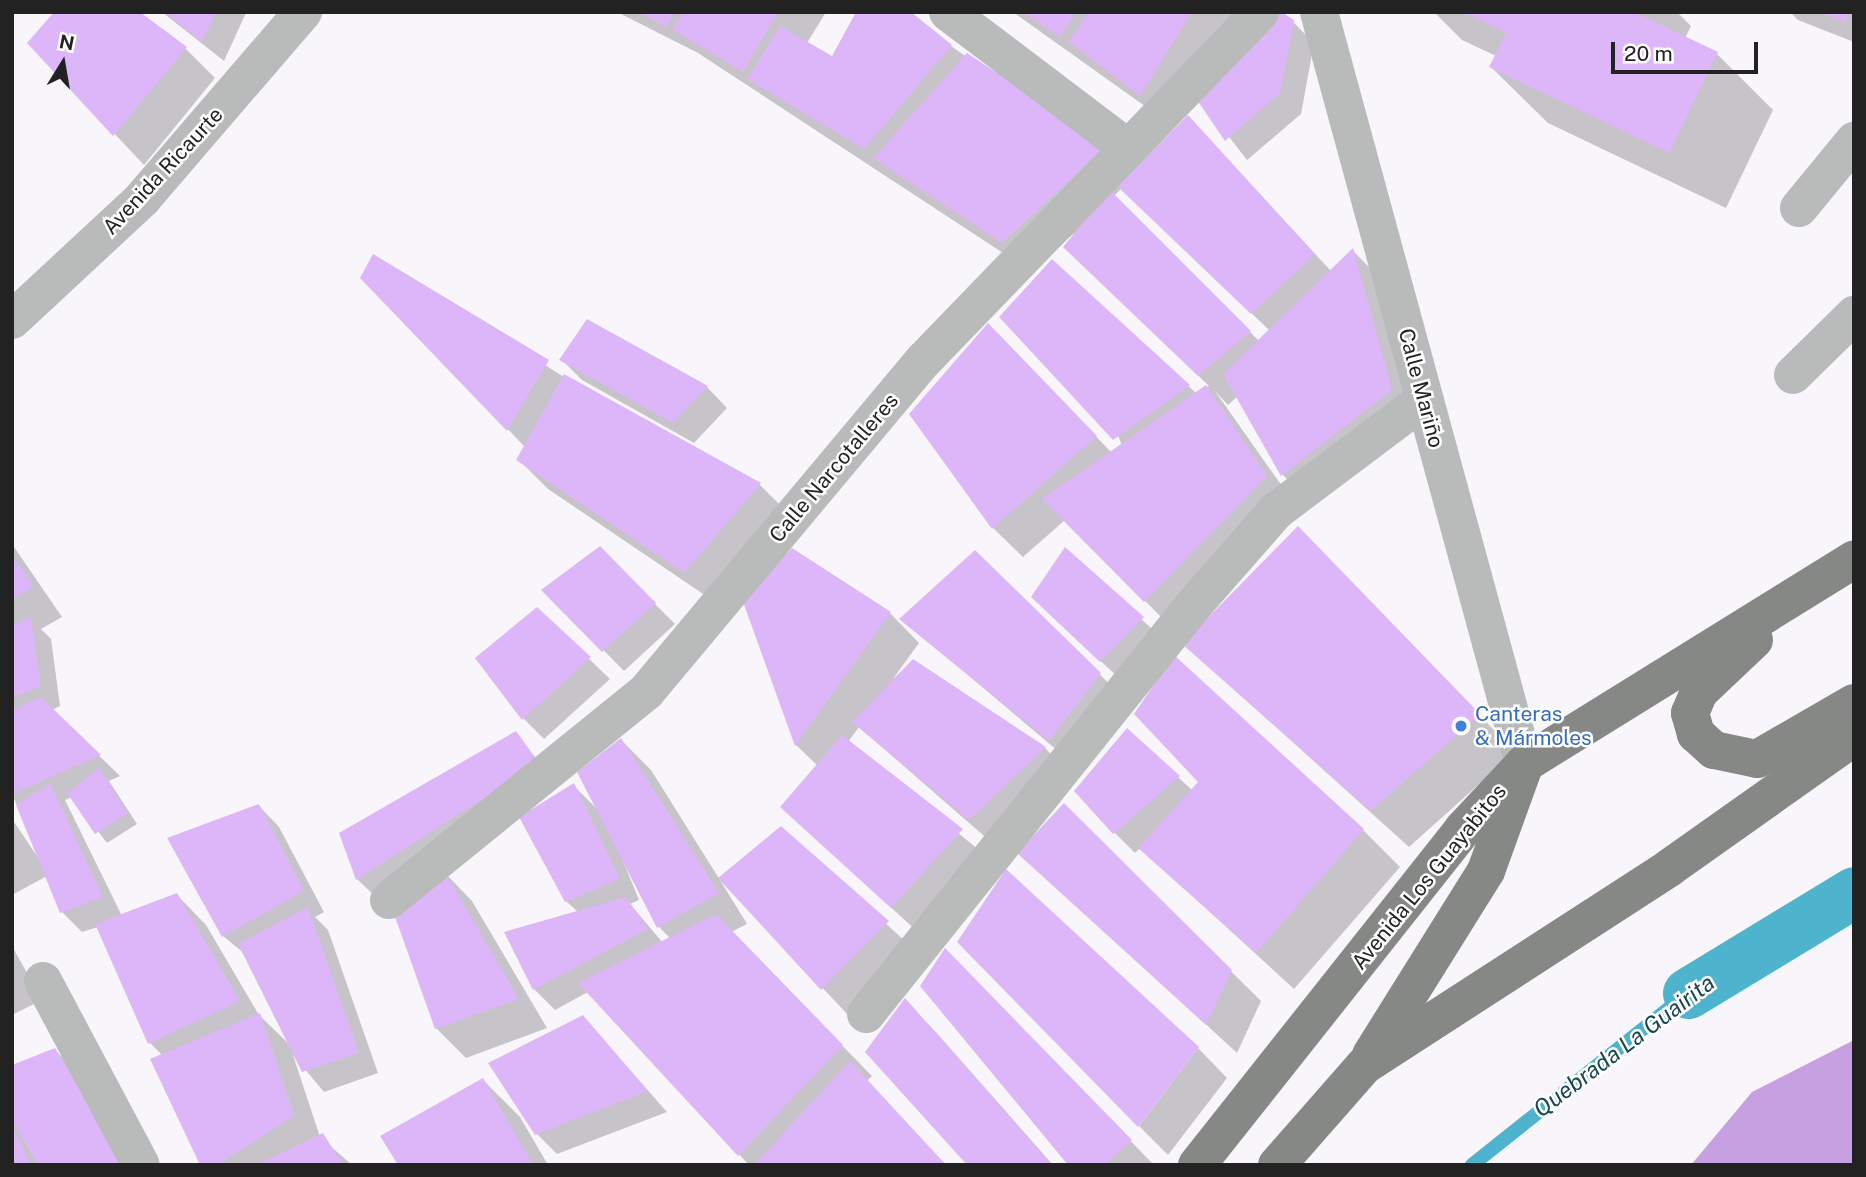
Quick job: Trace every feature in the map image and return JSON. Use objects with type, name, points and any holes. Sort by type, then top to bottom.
[{"type":"main road","name":"Avenida Los Guayabitos","points":[[1197,1165],[1463,829],[1524,764],[1652,679],[1812,591],[1854,559]]},
{"type":"main road","points":[[1812,591],[1699,692],[1690,713],[1696,734],[1714,750],[1757,760],[1854,703]]},
{"type":"main road","points":[[1365,1065],[1669,868],[1854,737]]},
{"type":"main road","points":[[1277,1165],[1365,1065],[1486,871],[1524,764]]},
{"type":"street","name":"Avenida Ricaurte","points":[[12,320],[142,199],[303,12]]},
{"type":"street","points":[[948,12],[1128,148]]},
{"type":"street","name":"Calle Narcotalleres","points":[[389,901],[646,692],[924,360],[1259,12]]},
{"type":"street","name":"Calle Mariño","points":[[1319,12],[1524,764]]},
{"type":"street","points":[[1799,208],[1854,141]]},
{"type":"street","points":[[1793,375],[1854,315]]},
{"type":"street","points":[[866,1014],[1276,511],[1424,400]]},
{"type":"street","points":[[43,981],[141,1165]]},
{"type":"shaded area","points":[[1854,1040],[1854,1165],[1691,1165],[1752,1092]]},
{"type":"building","points":[[54,12],[140,12],[187,47],[113,136],[27,43]]},
{"type":"building","points":[[165,12],[216,12],[202,42]]},
{"type":"building","points":[[638,12],[675,12],[666,27]]},
{"type":"building","points":[[683,12],[778,12],[743,72],[672,29]]},
{"type":"building","points":[[856,12],[911,12],[952,45],[864,149],[747,79],[780,26],[832,56]]},
{"type":"building","points":[[1023,12],[1076,12],[1060,37]]},
{"type":"building","points":[[1088,12],[1192,12],[1140,96],[1069,42]]},
{"type":"building","points":[[1281,12],[1294,20],[1280,93],[1225,141],[1195,97]]},
{"type":"building","points":[[1463,12],[1634,12],[1718,52],[1669,153],[1489,67],[1506,33]]},
{"type":"building","points":[[1820,12],[1848,12],[1846,23]]},
{"type":"building","points":[[967,53],[1107,145],[1002,243],[873,158]]},
{"type":"building","points":[[1188,115],[1315,254],[1251,314],[1117,186]]},
{"type":"building","points":[[1110,190],[1251,331],[1198,376],[1063,247]]},
{"type":"building","points":[[1353,248],[1392,390],[1281,476],[1223,374]]},
{"type":"building","points":[[373,254],[549,360],[507,431],[360,278]]},
{"type":"building","points":[[1052,259],[1190,385],[1113,440],[999,317]]},
{"type":"building","points":[[587,319],[708,386],[673,423],[559,360]]},
{"type":"building","points":[[988,323],[1097,436],[992,529],[909,414]]},
{"type":"building","points":[[564,374],[761,483],[684,573],[516,460]]},
{"type":"building","points":[[1206,385],[1267,476],[1144,602],[1042,499]]},
{"type":"building","points":[[1298,526],[1480,714],[1371,811],[1182,644]]},
{"type":"building","points":[[600,546],[656,603],[602,652],[541,590]]},
{"type":"building","points":[[1065,547],[1144,617],[1100,662],[1031,597]]},
{"type":"building","points":[[792,548],[891,612],[795,746],[742,599]]},
{"type":"building","points":[[975,550],[1101,673],[1049,741],[899,619]]},
{"type":"building","points":[[12,555],[34,587],[12,599]]},
{"type":"building","points":[[537,607],[591,657],[522,720],[475,658]]},
{"type":"building","points":[[31,617],[41,686],[12,698],[12,625]]},
{"type":"building","points":[[1174,655],[1364,829],[1256,953],[1138,848],[1198,782],[1134,714]]},
{"type":"building","points":[[913,659],[1046,747],[969,820],[852,722]]},
{"type":"building","points":[[41,697],[101,755],[12,794],[12,710]]},
{"type":"building","points":[[1127,728],[1180,776],[1113,834],[1074,791]]},
{"type":"building","points":[[516,731],[539,763],[356,880],[339,833]]},
{"type":"building","points":[[842,735],[963,829],[891,908],[780,807]]},
{"type":"building","points":[[621,738],[719,893],[657,928],[577,772]]},
{"type":"building","points":[[99,768],[128,813],[95,834],[67,793]]},
{"type":"building","points":[[50,783],[103,897],[60,913],[16,805]]},
{"type":"building","points":[[574,783],[620,879],[565,902],[519,817]]},
{"type":"building","points":[[1064,803],[1232,970],[1206,1025],[1017,853]]},
{"type":"building","points":[[259,804],[304,891],[222,937],[167,838]]},
{"type":"building","points":[[781,826],[889,921],[821,990],[718,878]]},
{"type":"building","points":[[443,869],[519,999],[435,1029],[389,900]]},
{"type":"building","points":[[1006,869],[1199,1047],[1138,1127],[957,942]]},
{"type":"building","points":[[177,893],[240,1001],[148,1044],[95,924]]},
{"type":"building","points":[[626,897],[648,929],[533,990],[504,932]]},
{"type":"building","points":[[308,907],[359,1053],[302,1072],[238,944]]},
{"type":"building","points":[[716,914],[843,1045],[738,1156],[578,983]]},
{"type":"building","points":[[945,948],[1132,1140],[1105,1165],[1068,1165],[920,986]]},
{"type":"building","points":[[905,998],[1052,1165],[967,1165],[865,1052]]},
{"type":"building","points":[[260,1013],[294,1116],[217,1165],[200,1165],[150,1059]]},
{"type":"building","points":[[583,1015],[648,1091],[535,1135],[488,1063]]},
{"type":"building","points":[[55,1048],[124,1165],[38,1165],[12,1121],[12,1065]]},
{"type":"building","points":[[850,1061],[946,1165],[754,1165]]},
{"type":"building","points":[[483,1078],[533,1165],[398,1165],[380,1136]]},
{"type":"building","points":[[12,1125],[31,1165],[12,1165]]},
{"type":"building","points":[[323,1133],[343,1165],[256,1165]]},
{"type":"waterway","name":"Quebrada La Guairita","points":[[1688,993],[1854,892]]},
{"type":"waterway","name":"Quebrada La Guairita","points":[[1472,1165],[1688,993]]},
{"type":"place","name":"Canteras & Mármoles","points":[[1461,726]]}]
